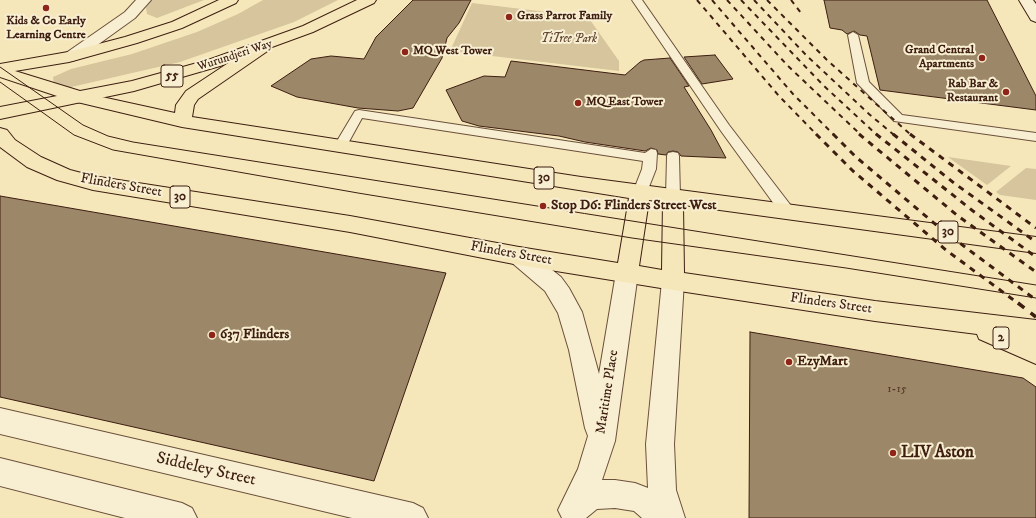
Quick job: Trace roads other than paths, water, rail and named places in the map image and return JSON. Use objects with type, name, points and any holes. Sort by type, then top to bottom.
[{"type":"main road","points":[[0,69],[72,56],[131,40],[176,25],[231,0]]},
{"type":"main road","name":"Wurundjeri Way","points":[[0,113],[155,80],[263,47],[323,23],[369,0]]},
{"type":"main road","points":[[182,121],[187,102],[192,95],[263,47]]},
{"type":"main road","name":"30","points":[[0,72],[80,97],[182,121],[673,197],[1036,244]]},
{"type":"main road","name":"Flinders Street","points":[[0,134],[8,144],[34,162],[64,175],[93,183],[350,224],[519,256],[673,281],[875,311],[1036,331]]},
{"type":"main road","points":[[626,273],[640,192]]},
{"type":"main road","points":[[673,197],[673,281]]},
{"type":"main road","name":"2","points":[[967,322],[1036,353]]},
{"type":"street","points":[[72,56],[130,15],[144,0]]},
{"type":"street","points":[[1026,0],[1036,17]]},
{"type":"street","points":[[519,256],[553,284],[570,312],[581,350],[601,440]]},
{"type":"street","name":"Maritime Place","points":[[572,513],[591,472],[601,440],[626,273]]},
{"type":"street","points":[[670,518],[662,490],[660,444],[673,281]]},
{"type":"street","name":"Siddeley Street","points":[[0,422],[413,518]]},
{"type":"street","points":[[0,472],[182,518]]},
{"type":"street","points":[[572,513],[585,500],[595,495],[625,495],[644,501],[666,518]]},
{"type":"lane","points":[[637,0],[725,128],[787,211]]},
{"type":"lane","points":[[853,35],[863,84],[898,118],[1036,137]]},
{"type":"lane","points":[[340,146],[359,114],[651,156],[649,169],[640,192]]},
{"type":"lane","points":[[673,156],[673,197]]},
{"type":"tram line","points":[[0,67],[83,125],[108,136],[133,142],[1036,285]]},
{"type":"tram line","points":[[0,82],[74,135],[113,150],[358,193],[632,238],[846,268],[1036,298]]},
{"type":"railway","points":[[697,0],[779,96],[817,135]]},
{"type":"railway","points":[[712,0],[793,94],[856,157],[941,229],[1036,300]]},
{"type":"railway","points":[[727,0],[788,66],[861,135]]},
{"type":"railway","points":[[741,0],[824,86],[877,135]]},
{"type":"railway","points":[[754,0],[807,56],[869,114],[894,135]]},
{"type":"railway","points":[[767,0],[827,60],[911,135]]},
{"type":"railway","points":[[791,0],[801,13]]},
{"type":"railway","points":[[859,134],[958,216],[1036,272]]},
{"type":"railway","points":[[876,134],[973,211],[1036,257]]},
{"type":"railway","points":[[893,134],[954,183],[1036,242]]},
{"type":"railway","points":[[910,134],[1036,228]]},
{"type":"railway","points":[[817,135],[853,171],[946,250],[1019,304]]},
{"type":"railway","points":[[1018,303],[1036,317]]},
{"type":"place","name":"Kids & Co Early Learning Centre","points":[[46,8]]},
{"type":"place","name":"Grass Parrot Family","points":[[509,17]]},
{"type":"place","name":"MQ West Tower","points":[[405,52]]},
{"type":"place","name":"Grand Central Apartments","points":[[982,58]]},
{"type":"place","name":"Rab Bar & Restaurant","points":[[1006,92]]},
{"type":"place","name":"MQ East Tower","points":[[578,103]]},
{"type":"place","name":"Stop D6: Flinders Street West","points":[[543,206]]},
{"type":"place","name":"637 Flinders","points":[[212,335]]},
{"type":"place","name":"EzyMart","points":[[789,362]]},
{"type":"place","name":"LIV Aston","points":[[893,453]]},
{"type":"park label","name":"TiTree Park","points":[[569,40]]}]
